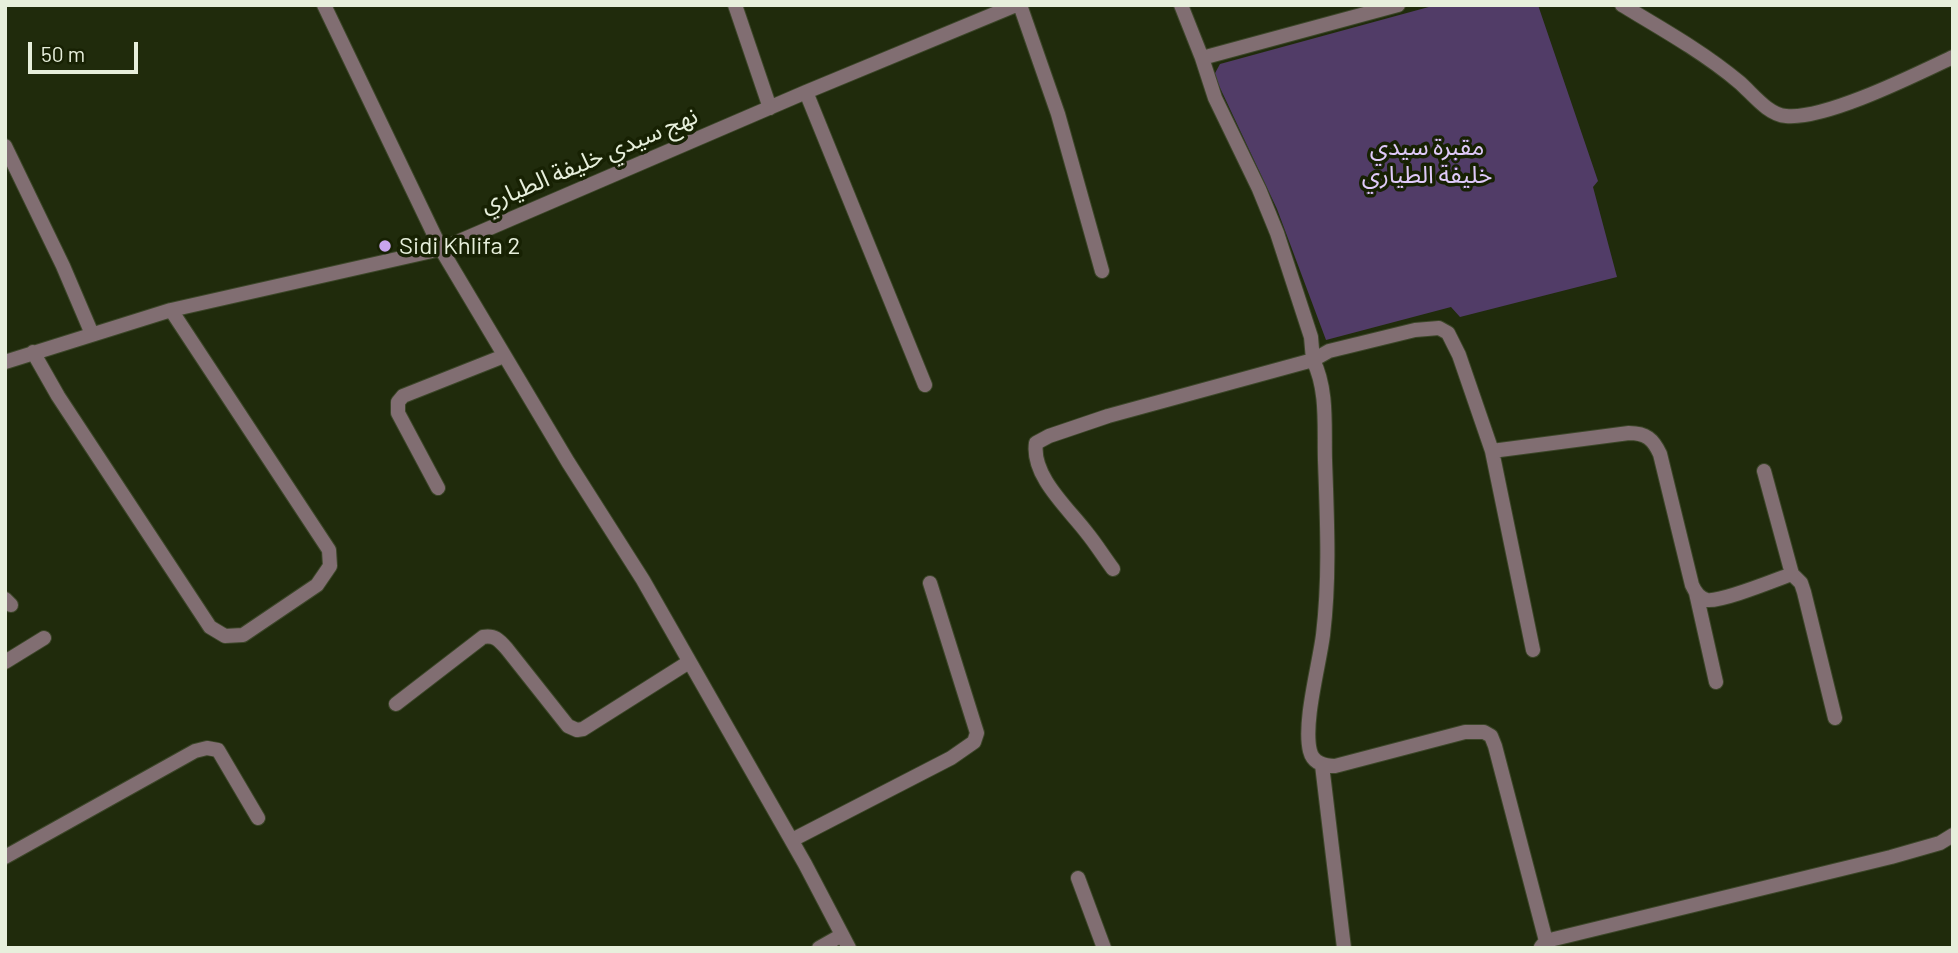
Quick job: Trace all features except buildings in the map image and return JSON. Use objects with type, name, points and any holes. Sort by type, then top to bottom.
[{"type":"street","points":[[324,5],[441,249],[643,580],[792,840],[845,942],[819,948]]},
{"type":"street","points":[[736,5],[770,108]]},
{"type":"street","points":[[1018,5],[1058,114],[1102,271]]},
{"type":"street","name":"نهج سيدي خليفة الطياري","points":[[5,362],[170,310],[441,249],[806,92],[1018,5]]},
{"type":"street","points":[[1181,5],[1215,98],[1278,233],[1311,337],[1313,360],[1318,370],[1324,409],[1328,576],[1311,705],[1310,742],[1314,760],[1322,765],[1335,766],[1465,732],[1484,732],[1490,736],[1498,757],[1543,944],[1940,844],[1953,835]]},
{"type":"street","points":[[1202,58],[1398,5]]},
{"type":"street","points":[[1622,5],[1713,60],[1765,106],[1784,117],[1812,114],[1857,99],[1953,58]]},
{"type":"street","points":[[806,92],[925,385]]},
{"type":"street","points":[[5,146],[93,334]]},
{"type":"street","points":[[33,352],[58,396],[209,627],[225,636],[243,635],[317,584],[330,566],[329,550],[170,310]]},
{"type":"street","points":[[1113,569],[1051,489],[1035,451],[1036,443],[1108,416],[1313,360],[1328,351],[1415,330],[1439,328],[1448,333],[1454,342],[1492,451],[1533,650]]},
{"type":"street","points":[[439,488],[398,414],[398,402],[402,396],[504,356]]},
{"type":"street","points":[[1492,451],[1629,433],[1642,434],[1651,439],[1660,454],[1716,682]]},
{"type":"street","points":[[1764,471],[1792,574],[1801,583],[1804,592],[1835,718]]},
{"type":"street","points":[[1696,593],[1705,600],[1714,600],[1792,574]]},
{"type":"street","points":[[792,840],[951,758],[974,742],[976,733],[930,583]]},
{"type":"street","points":[[396,704],[483,637],[490,636],[497,638],[507,649],[568,726],[577,730],[583,729],[690,662]]},
{"type":"street","points":[[5,662],[44,638]]},
{"type":"street","points":[[5,857],[195,751],[207,748],[219,750],[258,818]]},
{"type":"street","points":[[1322,765],[1344,948]]},
{"type":"street","points":[[1078,878],[1104,948]]},
{"type":"green space","name":"مقبرة سيدي خليفة الطياري","points":[[1436,5],[1538,5],[1598,181],[1593,187],[1617,277],[1460,317],[1451,307],[1326,340],[1277,209],[1214,75],[1220,64]]},
{"type":"place","name":"Sidi Khlifa 2","points":[[385,246]]}]
